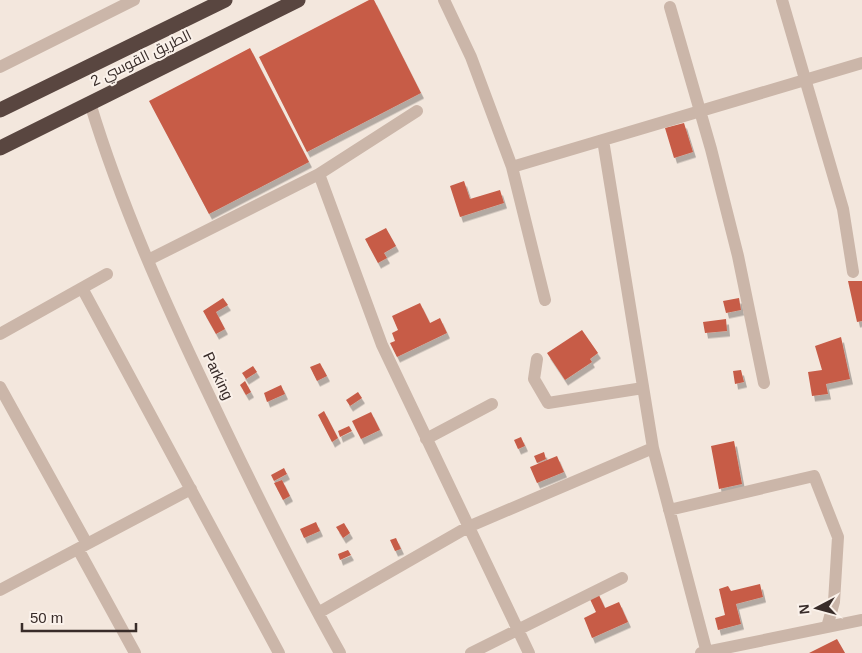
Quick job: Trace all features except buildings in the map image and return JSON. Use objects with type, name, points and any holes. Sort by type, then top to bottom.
[{"type":"highway","name":"الطريق القوسي 2","points":[[0,110],[225,0]]},
{"type":"highway","name":"الطريق القوسي 2","points":[[0,148],[298,0]]},
{"type":"street","points":[[0,67],[134,0]]},
{"type":"street","points":[[444,0],[471,57],[512,167],[545,300]]},
{"type":"street","points":[[782,0],[843,209],[853,272]]},
{"type":"street","points":[[670,7],[700,111],[738,256],[764,383]]},
{"type":"street","points":[[512,167],[862,64]]},
{"type":"street","name":"Parking","points":[[90,103],[124,206],[164,301],[244,469],[340,653]]},
{"type":"street","points":[[148,260],[318,174],[418,111]]},
{"type":"street","points":[[603,140],[653,448],[705,652],[862,620]]},
{"type":"street","points":[[318,174],[382,345],[529,653]]},
{"type":"street","points":[[0,334],[107,274]]},
{"type":"street","points":[[82,288],[279,653]]},
{"type":"street","points":[[537,359],[534,379],[548,403],[643,388]]},
{"type":"street","points":[[0,387],[83,546],[135,653]]},
{"type":"street","points":[[426,438],[492,404]]},
{"type":"street","points":[[318,613],[468,528],[653,448]]},
{"type":"street","points":[[669,510],[814,476],[838,537],[834,602],[827,627]]},
{"type":"street","points":[[0,590],[191,489]]},
{"type":"street","points":[[471,653],[517,628],[622,578]]}]
